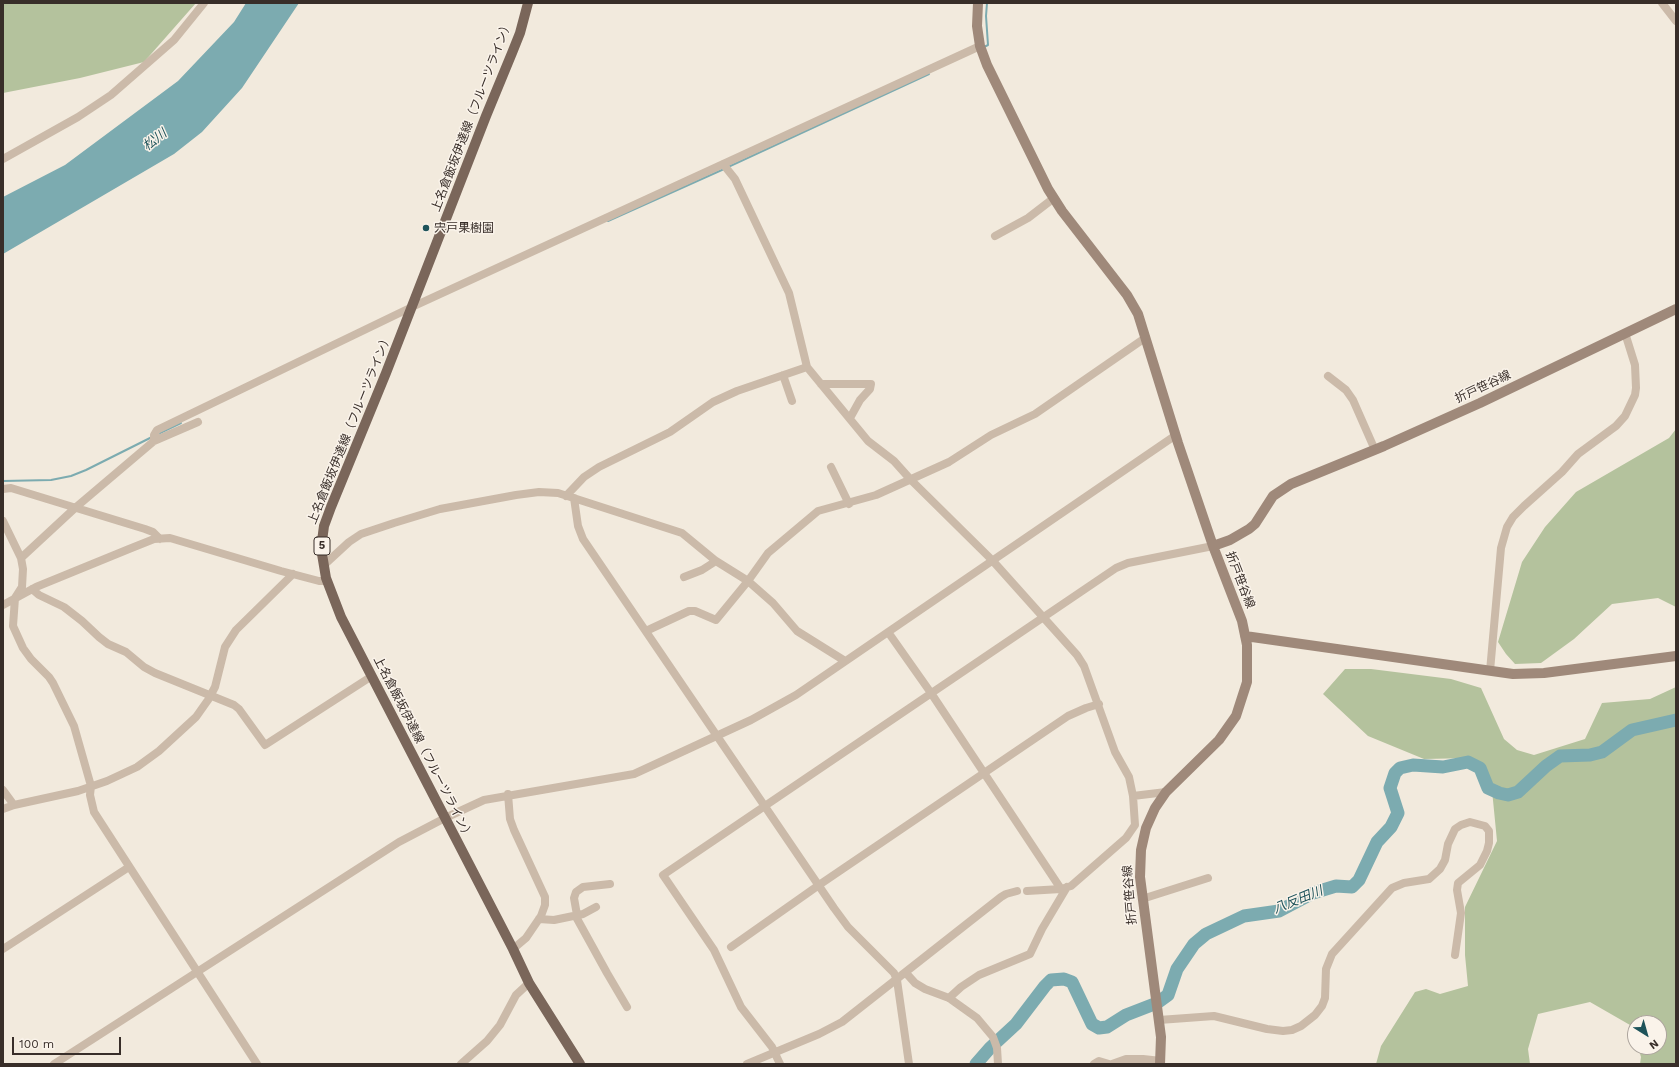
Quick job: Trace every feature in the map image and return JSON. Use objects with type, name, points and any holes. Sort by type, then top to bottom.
[{"type":"main road","name":"上名倉飯坂伊達線（フルーツライン）","points":[[528,3],[518,39],[486,116],[412,307],[324,526],[322,541],[327,581],[341,617],[513,949],[528,983],[580,1064]]},
{"type":"main road","points":[[978,3],[980,46],[987,66],[1048,189],[1127,294],[1138,314],[1212,546]]},
{"type":"main road","name":"折戸笹谷線","points":[[1160,1063],[1161,1037],[1140,877],[1140,863],[1145,834],[1155,808],[1166,792],[1219,740],[1236,716],[1247,682],[1247,645],[1242,622],[1212,546],[1239,536],[1255,524],[1273,496],[1280,490],[1300,480],[1375,450],[1480,404],[1676,309]]},
{"type":"main road","points":[[1245,636],[1513,674],[1544,673],[1676,656]]},
{"type":"street","points":[[3,159],[78,117],[111,95],[174,40],[204,3]]},
{"type":"street","points":[[1662,3],[1676,21]]},
{"type":"street","points":[[154,441],[154,435],[158,430],[412,307],[980,46]]},
{"type":"street","points":[[724,164],[735,179],[789,293],[807,367],[868,441],[894,461],[911,480],[992,560],[1077,655],[1084,666],[1099,704],[1115,752],[1129,776],[1133,796],[1135,825],[1126,838],[1071,886],[1027,891]]},
{"type":"street","points":[[996,236],[1028,218],[1054,198]]},
{"type":"street","points":[[1490,671],[1501,548],[1507,527],[1512,517],[1562,472],[1578,454],[1616,426],[1625,416],[1635,395],[1636,388],[1635,365],[1625,333]]},
{"type":"street","points":[[646,631],[689,611],[695,611],[716,620],[748,581],[768,553],[818,511],[876,496],[949,462],[991,435],[1035,414],[1145,338]]},
{"type":"street","points":[[570,497],[584,477],[599,467],[670,432],[713,402],[737,391],[807,367]]},
{"type":"street","points":[[783,375],[792,402]]},
{"type":"street","points":[[1328,376],[1346,390],[1353,400],[1375,450]]},
{"type":"street","points":[[821,384],[871,384],[870,389],[860,400],[850,418]]},
{"type":"street","points":[[20,558],[75,508],[154,441],[198,422]]},
{"type":"street","points":[[54,1064],[399,842],[445,818],[484,800],[508,794],[634,774],[751,720],[796,695],[845,660],[1176,436]]},
{"type":"street","points":[[831,467],[849,504]]},
{"type":"street","points":[[3,489],[11,488],[153,532],[160,539]]},
{"type":"street","points":[[324,565],[349,542],[361,534],[440,509],[516,495],[539,492],[558,493],[682,532],[716,561],[748,581],[773,603],[797,631],[845,660]]},
{"type":"street","points":[[570,497],[581,536],[717,736],[848,927],[894,973],[898,980],[909,1064]]},
{"type":"street","points":[[3,521],[20,558],[23,570],[22,587],[15,598],[13,626],[30,659],[49,677],[53,683],[74,726],[91,786],[90,795],[94,812],[257,1064]]},
{"type":"street","points":[[3,605],[32,589],[154,539],[170,538],[293,574],[319,581],[327,581]]},
{"type":"street","points":[[780,1064],[776,1052],[741,1007],[714,950],[664,875],[1116,568],[1128,563],[1212,546]]},
{"type":"street","points":[[684,577],[702,570],[716,561]]},
{"type":"street","points":[[3,810],[14,805],[78,791],[106,781],[137,767],[159,751],[196,718],[210,696],[215,687],[225,647],[236,630],[293,574]]},
{"type":"street","points":[[32,589],[64,608],[82,621],[108,644],[126,652],[144,667],[234,705],[239,709],[265,745],[372,676]]},
{"type":"street","points":[[888,632],[1064,888]]},
{"type":"street","points":[[731,947],[819,885],[1068,716],[1099,704]]},
{"type":"street","points":[[3,790],[14,805]]},
{"type":"street","points":[[1133,796],[1166,792]]},
{"type":"street","points":[[508,794],[510,819],[545,897],[545,905],[539,920],[526,938],[513,949]]},
{"type":"street","points":[[1159,1020],[1214,1016],[1268,1029],[1283,1031],[1292,1030],[1301,1026],[1315,1015],[1322,1006],[1325,998],[1326,969],[1332,954],[1392,888],[1404,883],[1429,878],[1440,869],[1445,860],[1448,844],[1455,830],[1466,824],[1477,823],[1485,826],[1489,832],[1489,843],[1480,865],[1458,883],[1456,890],[1461,913],[1456,955]]},
{"type":"street","points":[[1135,825],[1145,834]]},
{"type":"street","points":[[3,948],[129,867]]},
{"type":"street","points":[[1142,899],[1208,878]]},
{"type":"street","points":[[610,884],[583,887],[576,892],[574,898],[576,915],[627,1007]]},
{"type":"street","points":[[949,998],[961,987],[979,975],[1030,954],[1064,888]]},
{"type":"street","points":[[747,1064],[833,1028],[898,980],[1001,897],[1017,891]]},
{"type":"street","points":[[539,920],[554,920],[583,914],[596,907]]},
{"type":"street","points":[[906,973],[924,989],[949,998],[977,1018],[994,1037],[997,1048],[998,1064]]},
{"type":"street","points":[[461,1064],[487,1041],[500,1025],[516,995],[528,983]]},
{"type":"street","points":[[1094,1064],[1099,1061],[1110,1064],[1132,1059],[1143,1059],[1160,1063]]},
{"type":"green space","points":[[3,3],[196,3],[144,62],[80,78],[3,93]]},
{"type":"green space","points":[[1676,429],[1676,607],[1658,598],[1612,604],[1574,639],[1541,663],[1515,664],[1498,642],[1522,562],[1545,527],[1576,492],[1669,438]]},
{"type":"green space","points":[[1345,669],[1371,669],[1451,679],[1481,688],[1504,739],[1517,750],[1534,755],[1585,739],[1602,703],[1650,699],[1676,687],[1676,1064],[1640,1064],[1640,1055],[1667,1055],[1667,1015],[1627,1015],[1627,1023],[1590,1002],[1538,1014],[1528,1049],[1530,1064],[1376,1064],[1381,1046],[1415,992],[1426,989],[1440,994],[1468,986],[1465,955],[1465,907],[1497,841],[1492,790],[1471,758],[1424,759],[1368,736],[1323,694]]},
{"type":"water","name":"松川","points":[[246,3],[299,3],[242,88],[202,132],[174,154],[3,254],[3,197],[65,165],[178,81],[234,22]]},
{"type":"waterway","points":[[984,47],[988,45],[986,16],[987,3]]},
{"type":"waterway","points":[[728,167],[929,74]]},
{"type":"waterway","points":[[608,221],[724,169]]},
{"type":"waterway","points":[[158,434],[181,423]]},
{"type":"waterway","points":[[3,481],[51,480],[71,476],[152,437]]},
{"type":"waterway","name":"八反田川","points":[[976,1064],[990,1048],[1016,1024],[1051,980],[1064,979],[1072,982],[1092,1024],[1099,1028],[1107,1027],[1126,1015],[1157,1003],[1168,995],[1177,969],[1194,944],[1206,934],[1244,916],[1279,911],[1313,893],[1336,886],[1352,887],[1359,880],[1377,842],[1391,827],[1398,813],[1390,788],[1395,773],[1400,768],[1413,765],[1443,767],[1468,762],[1480,768],[1488,788],[1508,795],[1518,792],[1546,766],[1560,756],[1590,755],[1602,752],[1632,730],[1676,720]]},
{"type":"place","name":"宍戸果樹園","points":[[426,228]]}]
